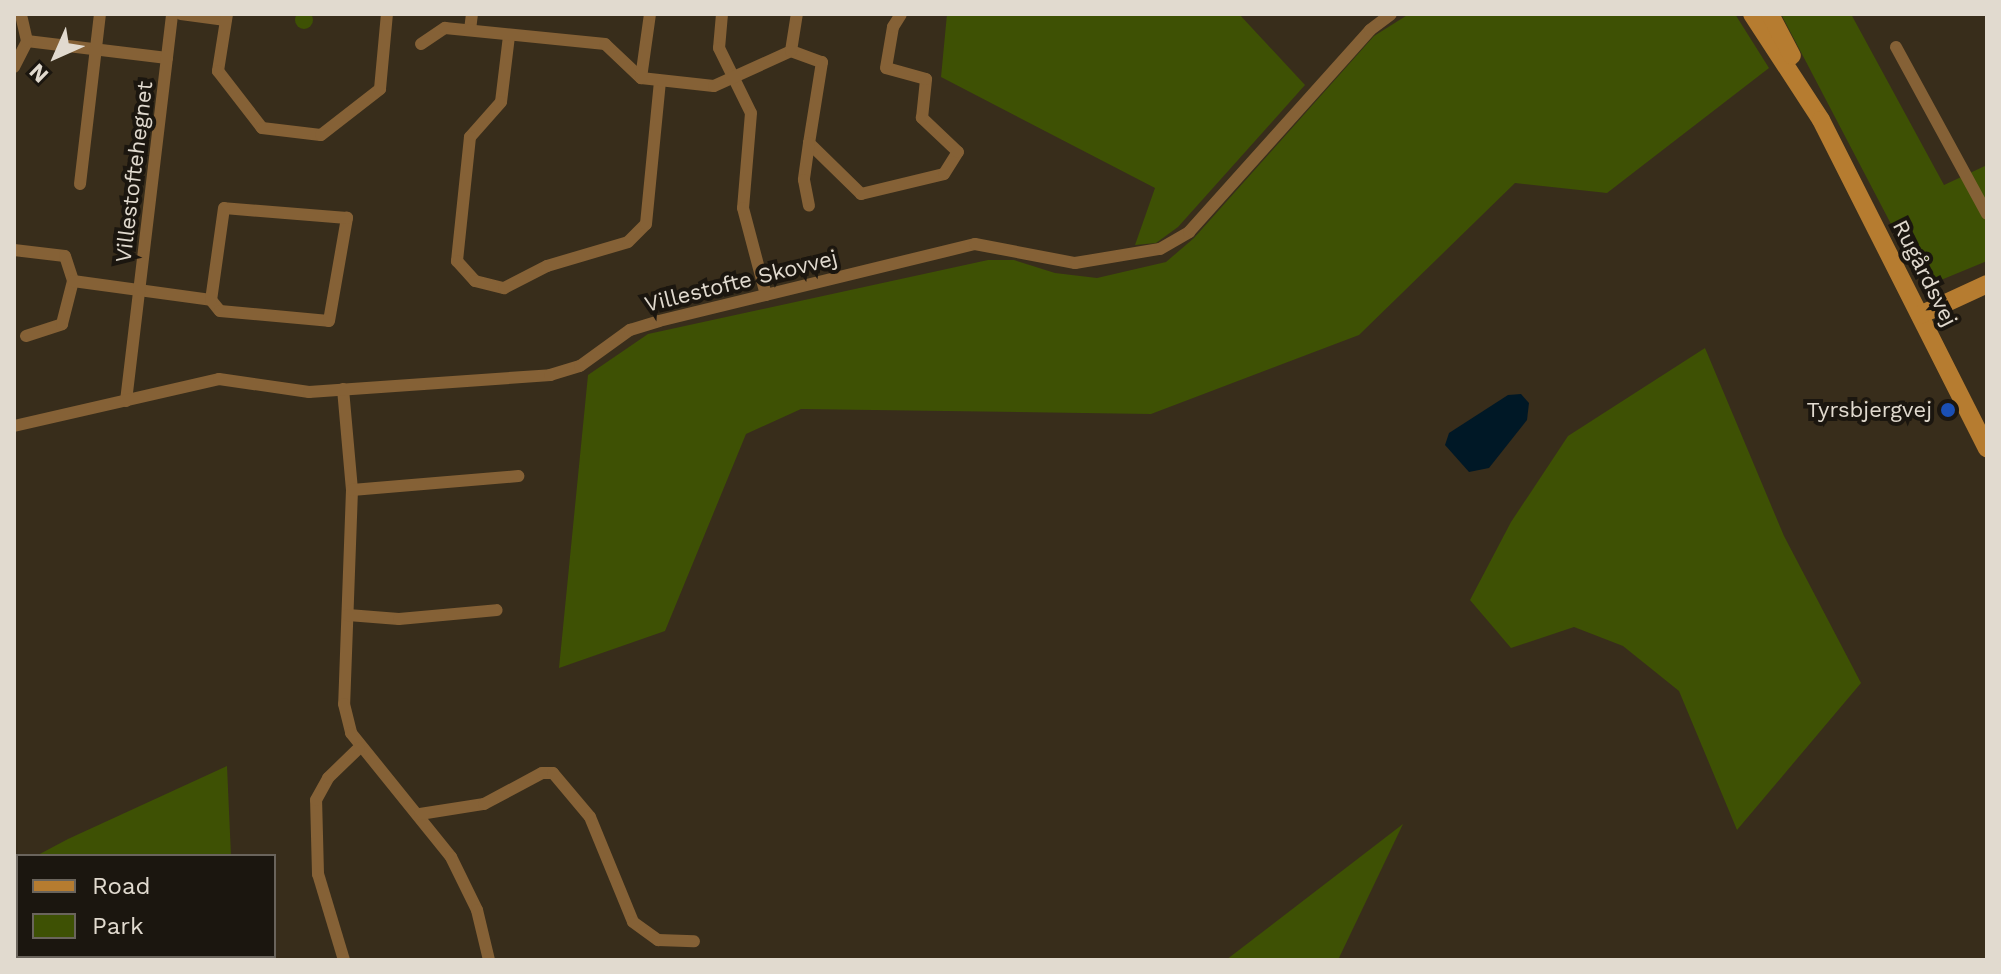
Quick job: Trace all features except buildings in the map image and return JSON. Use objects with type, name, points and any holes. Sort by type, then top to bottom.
[{"type":"main road","name":"Rugårdsvej","points":[[1752,14],[1821,120]]},
{"type":"main road","name":"Rugårdsvej","points":[[1770,14],[1987,448]]},
{"type":"main road","points":[[1920,315],[1987,284]]},
{"type":"street","points":[[14,67],[27,41],[21,14]]},
{"type":"street","points":[[80,184],[100,14]]},
{"type":"street","name":"Villestoftehegnet","points":[[126,401],[172,14]]},
{"type":"street","points":[[181,14],[226,17],[218,71],[262,128],[321,135],[380,89],[387,14]]},
{"type":"street","points":[[470,30],[472,14]]},
{"type":"street","points":[[641,78],[650,14]]},
{"type":"street","points":[[722,14],[719,48],[751,113],[743,208],[766,295]]},
{"type":"street","points":[[791,51],[797,14]]},
{"type":"street","points":[[809,143],[861,194],[944,174],[955,164],[958,152],[952,142],[922,118],[926,79],[886,68],[893,27],[901,14]]},
{"type":"street","name":"Villestofte Skovvej","points":[[14,426],[219,379],[309,392],[550,375],[580,366],[630,330],[975,244],[1075,263],[1160,249],[1189,232],[1370,30],[1391,14]]},
{"type":"street","points":[[421,44],[445,28],[605,44],[623,67],[641,78],[714,86],[791,51],[822,62],[804,180],[809,206]]},
{"type":"street","points":[[509,36],[501,102],[470,137],[457,261],[475,281],[504,288],[547,266],[628,242],[646,224],[660,81]]},
{"type":"street","name":"Villestoftehegnet","points":[[27,41],[167,58]]},
{"type":"street","points":[[1896,47],[1987,214]]},
{"type":"street","name":"Villestoftehegnet","points":[[73,281],[211,300],[220,311],[329,321],[347,218],[224,208],[211,300]]},
{"type":"street","points":[[14,250],[65,256],[73,281],[62,324],[26,336]]},
{"type":"street","points":[[343,389],[352,490],[344,704],[359,748],[420,814],[469,892],[489,960]]},
{"type":"street","points":[[352,490],[518,476]]},
{"type":"street","points":[[348,615],[399,619],[497,610]]},
{"type":"street","points":[[344,960],[318,874],[316,800],[328,778],[359,748]]},
{"type":"street","points":[[420,814],[484,804],[542,773],[553,773],[590,817],[633,922],[658,940],[694,941]]},
{"type":"green space","points":[[304,11],[313,20],[304,29],[295,20]]},
{"type":"green space","points":[[947,14],[1239,14],[1305,85],[1178,227],[1156,243],[1135,245],[1155,188],[941,77]]},
{"type":"green space","points":[[1409,14],[1735,14],[1769,68],[1607,193],[1515,183],[1359,335],[1151,414],[801,409],[746,434],[665,631],[559,668],[588,375],[648,334],[988,260],[1014,260],[1055,273],[1097,278],[1166,262],[1194,238],[1374,36]]},
{"type":"green space","points":[[1781,14],[1851,14],[1944,185],[1987,165],[1987,261],[1924,287]]},
{"type":"green space","points":[[1705,348],[1784,536],[1861,683],[1737,830],[1679,691],[1623,646],[1574,627],[1511,648],[1470,600],[1511,522],[1568,436]]},
{"type":"green space","points":[[227,766],[231,854],[40,854]]},
{"type":"green space","points":[[1403,824],[1338,960],[1226,960]]},
{"type":"green space","points":[[57,958],[245,958],[245,960]]},
{"type":"water","points":[[1521,394],[1529,403],[1527,420],[1489,468],[1469,472],[1445,445],[1449,433],[1508,395]]},
{"type":"place","name":"Tyrsbjergvej","points":[[1948,410]]}]
